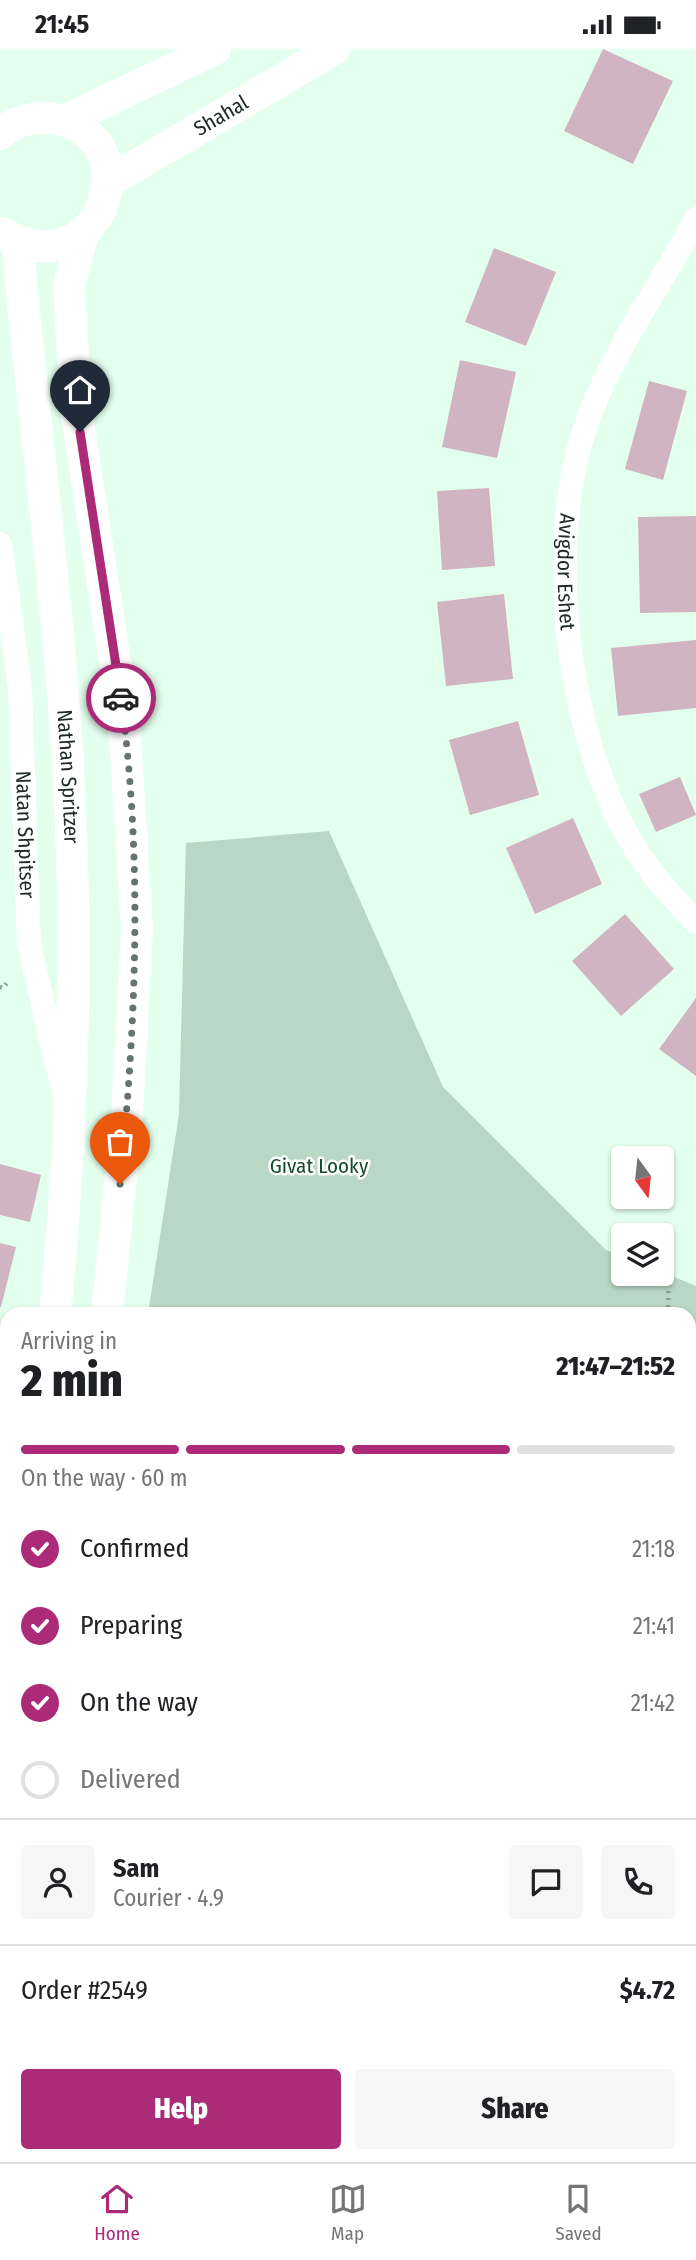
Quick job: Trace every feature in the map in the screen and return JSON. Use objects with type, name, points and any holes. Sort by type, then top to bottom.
[{"type":"street","points":[[64,121],[215,49]]},
{"type":"street","name":"Shahal","points":[[108,182],[334,49]]},
{"type":"street","points":[[0,134],[24,120],[44,117],[64,121],[82,130],[96,144],[105,162],[108,182],[105,201],[97,219],[83,233],[52,247],[34,247],[9,237]]},
{"type":"street","name":"Avigdor Eshet","points":[[696,219],[674,262],[629,330],[591,411],[573,479],[563,548],[569,638],[581,709],[602,779],[630,840],[671,895],[696,922]]},
{"type":"street","points":[[83,233],[69,286],[76,409],[124,720],[138,929],[127,1116],[108,1307]]},
{"type":"street","name":"Nathan Spritzer","points":[[9,237],[51,549],[66,735],[75,994],[71,1123],[56,1307]]},
{"type":"street","name":"Natan Shpitser","points":[[0,544],[20,687],[29,944],[71,1123]]},
{"type":"path","points":[[668,1286],[668,1307]]},
{"type":"green space","name":"Givat Looky","points":[[329,831],[443,1087],[611,1252],[611,1286],[674,1286],[674,1277],[696,1286],[696,1307],[149,1307],[179,1114],[186,843]]},
{"type":"building","points":[[603,49],[673,81],[633,164],[564,131]]},
{"type":"building","points":[[494,248],[556,272],[526,346],[465,322]]},
{"type":"building","points":[[460,360],[516,372],[497,458],[442,447]]},
{"type":"building","points":[[649,381],[687,391],[663,480],[625,469]]},
{"type":"building","points":[[489,488],[495,566],[442,570],[437,491]]},
{"type":"building","points":[[696,516],[696,612],[640,613],[638,517]]},
{"type":"building","points":[[504,594],[513,679],[446,686],[437,602]]},
{"type":"building","points":[[696,640],[696,708],[618,716],[611,648]]},
{"type":"building","points":[[518,721],[539,795],[470,815],[449,740]]},
{"type":"building","points":[[680,777],[696,815],[656,832],[639,794]]},
{"type":"building","points":[[573,818],[602,884],[535,914],[506,848]]},
{"type":"building","points":[[625,914],[674,969],[621,1016],[572,961]]},
{"type":"building","points":[[696,998],[696,1076],[659,1049]]},
{"type":"building","points":[[0,1164],[41,1175],[30,1222],[0,1215]]},
{"type":"building","points":[[0,1243],[16,1247],[1,1307],[0,1307]]},
{"type":"way so far","points":[[120,1184],[127,1116],[138,929],[121,698]]},
{"type":"route","points":[[80,432],[121,698]]}]
